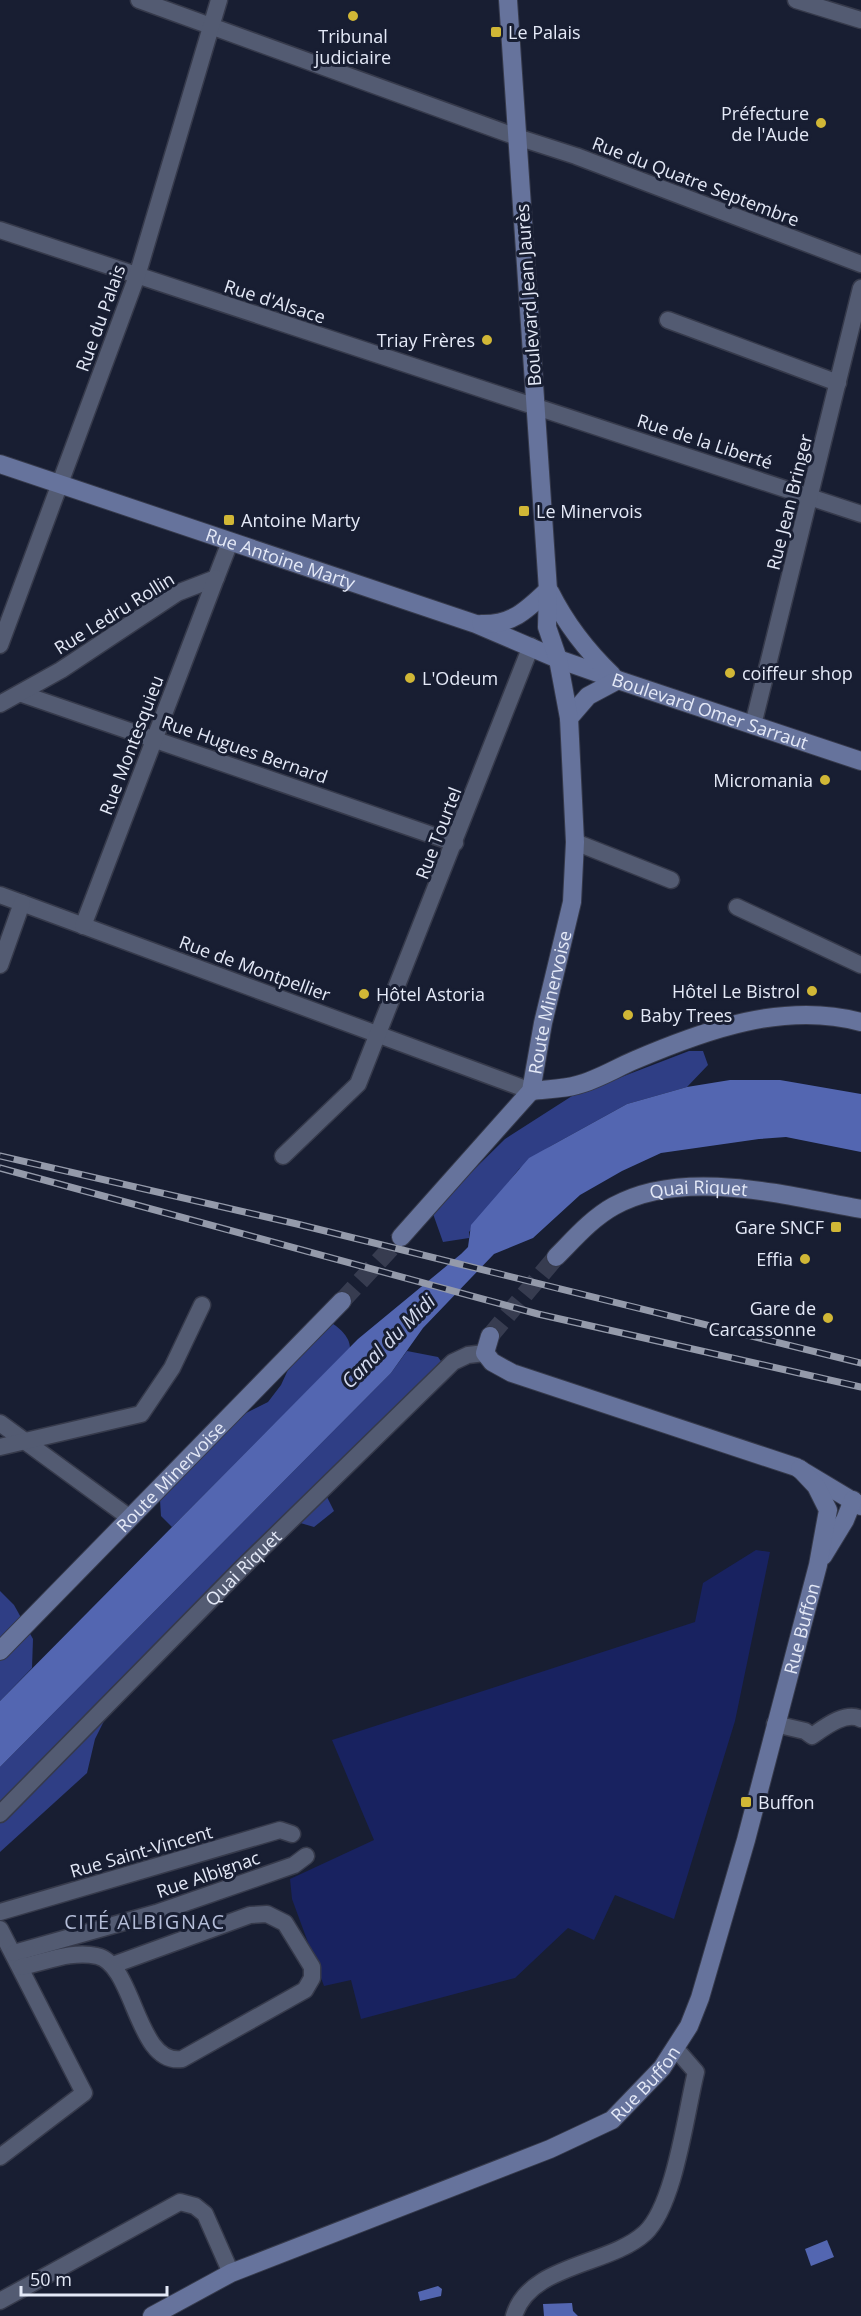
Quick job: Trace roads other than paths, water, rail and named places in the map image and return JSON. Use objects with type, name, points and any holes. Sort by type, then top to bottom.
[{"type":"street","name":"Rue du Quatre Septembre","points":[[139,0],[517,137],[576,156],[861,264]]},
{"type":"street","name":"Rue du Palais","points":[[0,645],[137,276],[219,0]]},
{"type":"street","name":"Boulevard Jean Jaurès","points":[[508,0],[537,409],[548,590],[547,627],[558,659]]},
{"type":"street","points":[[796,0],[861,20]]},
{"type":"street","name":"Rue d'Alsace","points":[[0,230],[537,409]]},
{"type":"street","name":"Rue Jean Bringer","points":[[753,725],[861,288]]},
{"type":"street","points":[[668,320],[838,383]]},
{"type":"street","name":"Rue de la Liberté","points":[[537,409],[588,423],[861,514]]},
{"type":"street","name":"Rue Antoine Marty","points":[[0,464],[476,624],[558,659]]},
{"type":"street","points":[[216,578],[230,542]]},
{"type":"street","name":"Rue Ledru Rollin","points":[[0,704],[22,694],[177,593],[216,578]]},
{"type":"street","name":"Rue Montesquieu","points":[[83,926],[216,578]]},
{"type":"street","name":"Boulevard Jean Jaurès","points":[[548,590],[566,622],[594,658],[618,680]]},
{"type":"street","points":[[476,624],[500,625],[525,611],[548,590]]},
{"type":"street","name":"Rue Tourtel","points":[[283,1156],[358,1084],[380,1035],[531,646]]},
{"type":"street","name":"Boulevard Omer Sarraut","points":[[558,659],[861,761]]},
{"type":"street","name":"Route Minervoise","points":[[401,1237],[531,1091],[543,1023],[572,902],[575,842],[569,718],[558,659]]},
{"type":"street","points":[[569,718],[588,696],[618,680]]},
{"type":"street","name":"Rue Hugues Bernard","points":[[22,694],[455,843]]},
{"type":"street","points":[[575,842],[671,880]]},
{"type":"street","name":"Rue de Montpellier","points":[[0,895],[531,1091]]},
{"type":"street","points":[[0,964],[22,903]]},
{"type":"street","points":[[736,907],[861,965]]},
{"type":"street","points":[[531,1091],[576,1086],[680,1041],[721,1027],[772,1018],[812,1015],[844,1017],[861,1022]]},
{"type":"street","name":"Quai Riquet","points":[[556,1257],[582,1230],[613,1206],[640,1194],[662,1189],[690,1186],[739,1190],[861,1209]]},
{"type":"street","name":"Route Minervoise","points":[[0,1651],[342,1301]]},
{"type":"street","points":[[0,1447],[141,1414],[172,1368],[202,1305]]},
{"type":"street","name":"Quai Riquet","points":[[0,1814],[241,1569],[453,1362],[488,1344]]},
{"type":"street","name":"Rue Buffon","points":[[488,1344],[492,1362],[512,1373],[800,1469],[857,1503],[818,1565]]},
{"type":"street","points":[[0,1424],[130,1518]]},
{"type":"street","name":"Rue Buffon","points":[[152,2316],[231,2273],[550,2149],[612,2120],[662,2068],[676,2049],[700,1998],[746,1840],[818,1565],[828,1510],[816,1486],[800,1469]]},
{"type":"street","points":[[775,1724],[805,1731],[813,1736],[834,1721],[857,1717],[861,1719]]},
{"type":"street","name":"Rue Saint-Vincent","points":[[0,1912],[280,1830],[291,1834]]},
{"type":"street","name":"Rue Albignac","points":[[8,1949],[156,1912],[294,1865],[306,1856]]},
{"type":"street","points":[[8,1949],[100,1956],[113,1965],[158,2052],[173,2060],[182,2059],[305,1990],[312,1978],[312,1967],[285,1923],[267,1914],[250,1915],[113,1965]]},
{"type":"street","points":[[0,2157],[84,2093],[8,1949]]},
{"type":"street","points":[[513,2316],[516,2307],[536,2284],[625,2247],[646,2232],[660,2210],[671,2185],[696,2072],[676,2049]]},
{"type":"street","points":[[0,2301],[180,2202],[195,2206],[206,2214],[231,2273]]},
{"type":"water","name":"Canal du Midi","points":[[730,1080],[780,1080],[861,1094],[861,1152],[786,1137],[661,1153],[622,1171],[580,1195],[533,1238],[494,1254],[423,1328],[391,1373],[0,1767],[0,1701],[358,1339],[468,1247],[471,1225],[529,1158],[627,1104],[687,1087]]},
{"type":"water","points":[[827,2240],[834,2257],[811,2266],[805,2249]]},
{"type":"water","points":[[438,2286],[442,2289],[441,2296],[420,2301],[418,2292]]},
{"type":"water","points":[[572,2303],[573,2311],[578,2316],[544,2316],[543,2304]]},
{"type":"tunnel","points":[[342,1301],[401,1237]]},
{"type":"tunnel","points":[[490,1336],[556,1257]]},
{"type":"railway","points":[[0,1156],[297,1224],[861,1363]]},
{"type":"railway","points":[[0,1168],[538,1314],[861,1387]]},
{"type":"place","name":"Tribunal judiciaire","points":[[353,16]]},
{"type":"place","name":"Le Palais","points":[[496,32]]},
{"type":"place","name":"Préfecture de l'Aude","points":[[821,123]]},
{"type":"place","name":"Triay Frères","points":[[487,340]]},
{"type":"place","name":"Le Minervois","points":[[524,511]]},
{"type":"place","name":"Antoine Marty","points":[[229,520]]},
{"type":"place","name":"coiffeur shop","points":[[730,673]]},
{"type":"place","name":"L'Odeum","points":[[410,678]]},
{"type":"place","name":"Micromania","points":[[825,780]]},
{"type":"place","name":"Hôtel Le Bistrol","points":[[812,991]]},
{"type":"place","name":"Hôtel Astoria","points":[[364,994]]},
{"type":"place","name":"Baby Trees","points":[[628,1015]]},
{"type":"place","name":"Gare SNCF","points":[[836,1227]]},
{"type":"place","name":"Effia","points":[[805,1259]]},
{"type":"place","name":"Gare de Carcassonne","points":[[828,1318]]},
{"type":"place","name":"Buffon","points":[[746,1802]]},
{"type":"district","name":"CITÉ ALBIGNAC","points":[[145,1921]]}]
